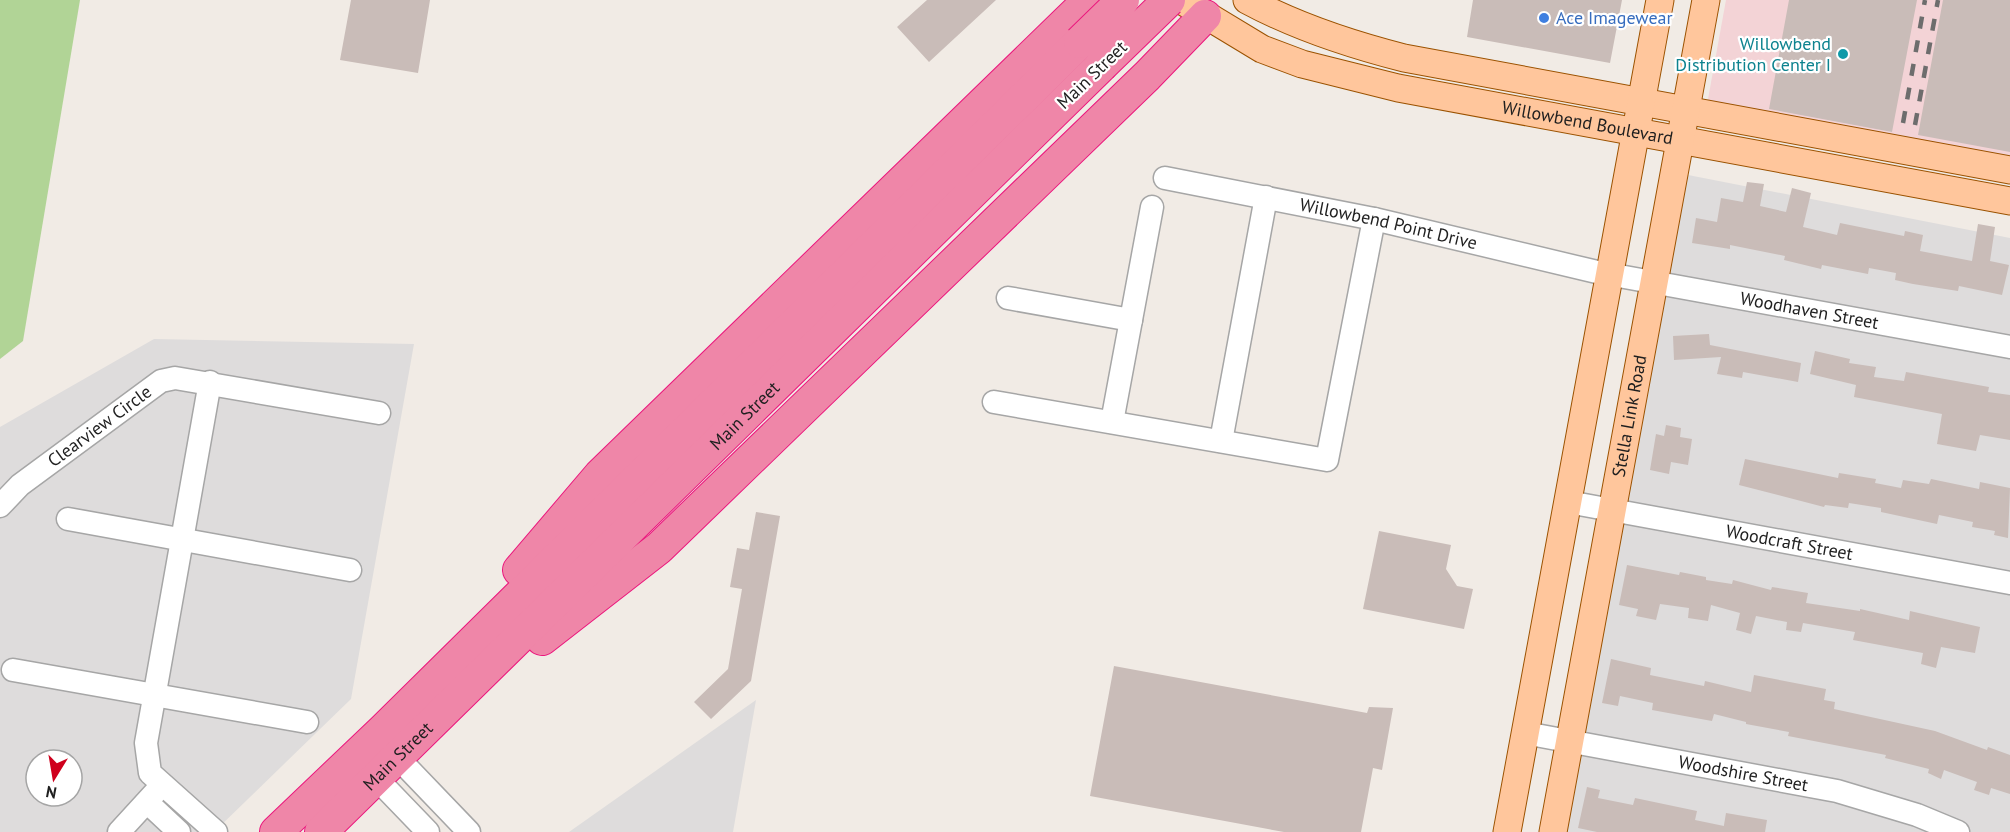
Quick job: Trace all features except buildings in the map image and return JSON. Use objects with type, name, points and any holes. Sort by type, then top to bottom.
[{"type":"highway","name":"Main Street","points":[[276,832],[383,730],[1081,19],[1123,0]]},
{"type":"highway","name":"Main Street","points":[[321,832],[1169,0]]},
{"type":"highway","points":[[427,728],[659,548],[1147,76],[1202,5]]},
{"type":"highway","points":[[1081,19],[1100,15],[1144,40],[1150,55],[1147,76]]},
{"type":"main road","name":"Willowbend Boulevard","points":[[1247,0],[1277,17],[1357,46],[1404,58],[1686,108],[2010,170]]},
{"type":"main road","points":[[1507,832],[1660,0]]},
{"type":"main road","name":"Stella Link Road","points":[[1553,832],[1707,0]]},
{"type":"main road","name":"Willowbend Boulevard","points":[[1202,5],[1262,49],[1292,61],[1398,88],[2010,201]]},
{"type":"main road","points":[[1398,88],[1404,58]]},
{"type":"street","name":"Willowbend Point Drive","points":[[1165,178],[1374,219],[1610,275]]},
{"type":"street","points":[[1221,441],[1266,197]]},
{"type":"street","points":[[1112,422],[1152,207]]},
{"type":"street","points":[[994,402],[1327,460],[1374,219]]},
{"type":"street","name":"Woodhaven Street","points":[[1610,275],[2010,347]]},
{"type":"street","points":[[1008,298],[1131,320]]},
{"type":"street","name":"Clearview Circle","points":[[0,506],[20,485],[161,381],[175,378],[210,382],[380,412]]},
{"type":"street","points":[[186,826],[162,785],[147,767],[146,743],[210,382]]},
{"type":"street","name":"Woodcraft Street","points":[[1568,502],[2010,583]]},
{"type":"street","points":[[69,519],[350,570]]},
{"type":"street","points":[[13,670],[308,722]]},
{"type":"street","name":"Woodshire Street","points":[[1525,733],[1837,791],[1917,815],[1958,832]]},
{"type":"street","points":[[387,768],[428,832]]},
{"type":"street","points":[[387,768],[469,832]]},
{"type":"street","points":[[119,832],[148,803],[162,785]]},
{"type":"street","points":[[148,803],[186,826],[216,832]]},
{"type":"shaded area","points":[[1726,0],[2010,0],[2010,158],[1714,105],[1708,99]]},
{"type":"shaded area","points":[[1683,174],[2010,238],[2010,832],[1563,832]]},
{"type":"shaded area","points":[[154,339],[414,344],[351,699],[214,832],[0,832],[0,427]]},
{"type":"shaded area","points":[[756,700],[733,832],[569,832]]},
{"type":"green space","points":[[0,0],[80,0],[23,341],[0,359]]},
{"type":"railway","points":[[1903,123],[1925,0]]},
{"type":"railway","points":[[1915,125],[1938,0]]},
{"type":"place","name":"Ace Imagewear","points":[[1544,18]]},
{"type":"place","name":"Willowbend Distribution Center I","points":[[1843,54]]}]
